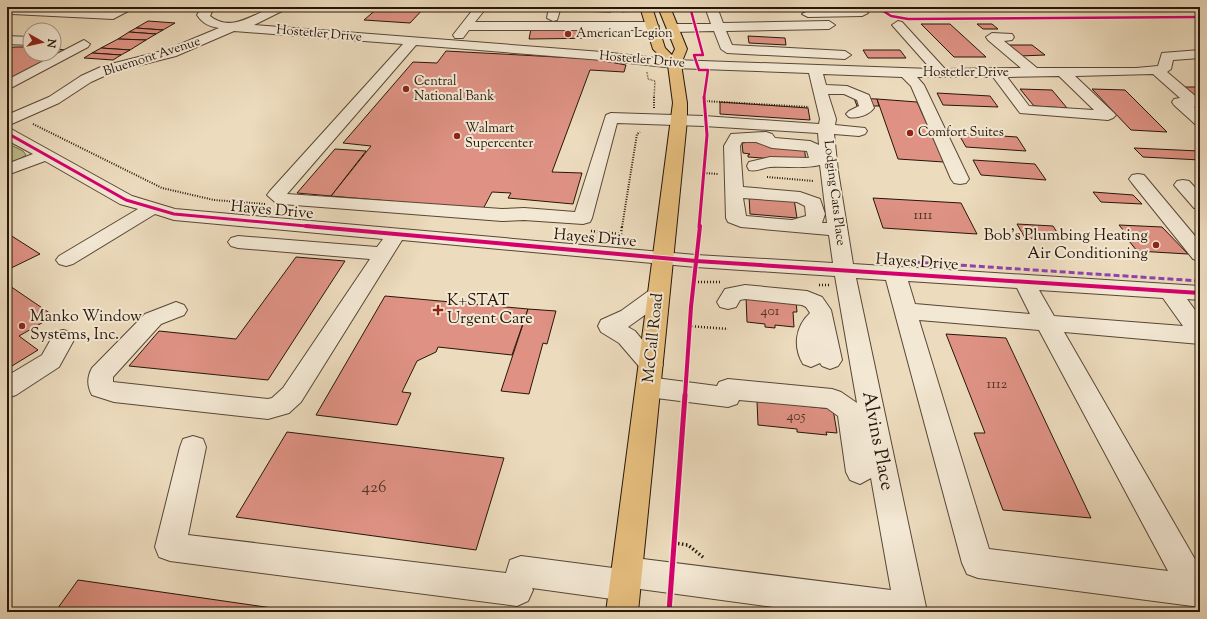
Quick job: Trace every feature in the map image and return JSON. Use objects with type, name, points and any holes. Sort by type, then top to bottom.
[{"type":"main road","points":[[657,9],[652,26],[659,49],[674,64]]},
{"type":"main road","points":[[657,9],[661,24],[666,27],[673,28]]},
{"type":"main road","name":"McCall Road","points":[[625,590],[680,103],[674,64],[681,49],[673,28],[657,9]]},
{"type":"street","points":[[77,15],[92,7]]},
{"type":"street","points":[[17,9],[55,10],[77,15],[113,16],[130,7]]},
{"type":"street","name":"Bluemont Avenue","points":[[8,128],[86,79],[108,69],[171,53],[269,10],[284,7]]},
{"type":"street","points":[[458,36],[480,7]]},
{"type":"street","points":[[673,28],[717,20],[814,10],[862,13],[857,7]]},
{"type":"street","points":[[206,9],[215,17],[230,19],[240,18],[269,10],[292,17]]},
{"type":"street","name":"Hostetler Drive","points":[[206,9],[203,15],[206,20],[216,24],[233,27],[412,42],[458,36],[504,50],[602,56],[674,64],[735,66],[816,55],[846,71],[868,72],[1049,73],[1136,72],[1156,70]]},
{"type":"street","points":[[814,10],[837,40],[846,71]]},
{"type":"street","points":[[717,20],[813,37],[807,25],[837,40]]},
{"type":"street","points":[[717,20],[727,49],[816,55],[837,40]]},
{"type":"street","points":[[321,35],[334,25]]},
{"type":"street","points":[[898,25],[928,56],[940,73]]},
{"type":"street","points":[[357,26],[398,28],[428,34],[458,36],[516,27],[652,26]]},
{"type":"street","points":[[504,50],[516,27]]},
{"type":"street","points":[[1008,37],[992,37],[1034,73]]},
{"type":"street","points":[[7,40],[22,41]]},
{"type":"street","points":[[412,42],[276,195],[282,199],[502,215],[524,214],[583,218],[611,118],[679,120],[826,136]]},
{"type":"street","points":[[62,43],[84,44],[62,56]]},
{"type":"street","points":[[147,50],[171,53]]},
{"type":"street","points":[[1156,70],[1164,69],[1167,56],[1200,54]]},
{"type":"street","name":"Lodging Cats Place","points":[[816,55],[828,119],[826,136],[829,171],[844,270]]},
{"type":"street","points":[[868,72],[862,60],[913,62],[940,73]]},
{"type":"street","points":[[7,86],[51,62]]},
{"type":"street","points":[[1156,70],[1195,103],[1178,102],[1200,121]]},
{"type":"street","points":[[997,73],[1025,110],[1108,114],[1063,72]]},
{"type":"street","points":[[906,73],[917,85],[960,179]]},
{"type":"street","points":[[1049,73],[1086,113]]},
{"type":"street","points":[[66,78],[86,79]]},
{"type":"street","points":[[804,94],[823,97],[847,90],[864,98],[867,108],[854,114]]},
{"type":"street","name":"Hayes Drive","points":[[8,128],[46,155],[126,200],[151,209],[174,214],[663,257],[895,274],[1200,293]]},
{"type":"street","points":[[838,230],[741,221],[735,218],[732,146],[737,137],[826,136],[859,131]]},
{"type":"street","points":[[755,166],[764,162],[809,164],[816,162],[818,158],[814,149],[810,146],[772,143],[758,137]]},
{"type":"street","points":[[7,170],[46,155]]},
{"type":"street","points":[[733,164],[829,171]]},
{"type":"street","points":[[1138,179],[1200,255]]},
{"type":"street","points":[[1183,185],[1200,204]]},
{"type":"street","points":[[734,189],[832,194]]},
{"type":"street","points":[[734,189],[800,197],[814,203],[816,214],[815,219],[793,226]]},
{"type":"street","points":[[66,260],[151,209]]},
{"type":"street","points":[[513,245],[524,214]]},
{"type":"street","points":[[176,310],[153,319],[101,374],[101,388],[114,392],[268,409],[280,406],[292,395],[396,234]]},
{"type":"street","points":[[238,242],[382,254]]},
{"type":"street","name":"Alvins Place","points":[[844,270],[910,611]]},
{"type":"street","points":[[895,274],[978,563],[1198,591]]},
{"type":"street","points":[[1024,282],[1198,591]]},
{"type":"street","points":[[1169,290],[1200,335]]},
{"type":"street","points":[[728,302],[733,294],[745,292],[807,298],[814,302],[820,310],[821,315],[810,325],[807,332],[820,359]]},
{"type":"street","points":[[658,294],[622,322],[609,326],[627,337],[649,376],[728,393],[832,399],[844,406],[850,412],[860,472]]},
{"type":"street","points":[[905,312],[1200,335]]},
{"type":"street","points":[[7,388],[51,361],[63,338]]},
{"type":"street","points":[[193,447],[170,547],[519,581],[910,611]]},
{"type":"path","points":[[727,7],[729,10],[790,12]]},
{"type":"path","points":[[583,230],[621,234],[637,134],[644,131],[653,131],[655,81],[648,79],[646,75],[647,62]]},
{"type":"path","points":[[704,100],[721,102],[823,97]]},
{"type":"path","points":[[8,128],[23,123],[32,123],[162,188],[214,200],[270,205]]},
{"type":"path","points":[[689,326],[728,329]]},
{"type":"green space","points":[[7,143],[23,151],[26,155],[7,167]]},
{"type":"building","points":[[379,7],[425,7],[410,23],[364,20]]},
{"type":"building","points":[[573,7],[611,7],[611,12],[573,11]]},
{"type":"building","points":[[148,21],[175,23],[163,30],[136,28]]},
{"type":"building","points":[[921,24],[950,24],[986,57],[954,57]]},
{"type":"building","points":[[977,24],[992,24],[998,29],[983,29]]},
{"type":"building","points":[[136,28],[163,30],[156,34],[129,32]]},
{"type":"building","name":"American Legion","points":[[605,28],[606,38],[529,39],[531,29]]},
{"type":"building","points":[[129,32],[156,34],[146,40],[118,39]]},
{"type":"building","points":[[748,36],[785,38],[786,45],[749,43]]},
{"type":"building","points":[[118,39],[146,40],[130,50],[101,48]]},
{"type":"building","points":[[1007,45],[1032,45],[1045,55],[1020,56]]},
{"type":"building","points":[[14,47],[22,47],[22,62],[44,62],[7,82],[7,50]]},
{"type":"building","points":[[101,48],[130,50],[121,55],[92,53]]},
{"type":"building","points":[[863,50],[900,50],[906,58],[868,58]]},
{"type":"building","name":"Walmart Supercenter","points":[[446,51],[594,59],[626,65],[624,72],[590,70],[552,172],[582,173],[573,204],[508,198],[511,193],[492,192],[483,209],[331,196],[371,146],[343,143],[413,62],[437,63]]},
{"type":"building","points":[[92,53],[121,55],[113,60],[84,58]]},
{"type":"building","points":[[1182,87],[1200,87],[1200,102]]},
{"type":"building","points":[[1020,89],[1052,90],[1067,108],[1034,106]]},
{"type":"building","points":[[1092,89],[1125,90],[1167,132],[1131,130]]},
{"type":"building","points":[[937,93],[990,96],[998,107],[943,105]]},
{"type":"building","points":[[854,98],[877,99],[879,106],[857,106]]},
{"type":"building","name":"Comfort Suites","points":[[877,99],[917,102],[944,162],[898,159]]},
{"type":"building","points":[[720,102],[808,108],[810,120],[720,114]]},
{"type":"building","points":[[958,133],[1017,137],[1026,151],[966,147]]},
{"type":"building","points":[[750,142],[804,146],[806,161],[748,157],[750,154],[743,153],[742,143]]},
{"type":"building","points":[[1134,148],[1199,151],[1200,160],[1143,157]]},
{"type":"building","points":[[335,149],[366,151],[331,196],[297,193]]},
{"type":"building","points":[[973,160],[1035,164],[1046,180],[981,175]]},
{"type":"building","points":[[1093,192],[1133,195],[1142,204],[1101,202]]},
{"type":"building","points":[[749,196],[794,199],[797,218],[750,214]]},
{"type":"building","points":[[873,198],[961,203],[977,234],[883,228]]},
{"type":"building","points":[[1017,224],[1053,226],[1062,240],[1025,238]]},
{"type":"building","name":"Bob's Plumbing Heating Air Conditioning","points":[[1119,225],[1162,227],[1188,254],[1137,251],[1125,236],[1128,236]]},
{"type":"building","name":"Manko Window Systems, Inc.","points":[[7,233],[40,254],[7,270]]},
{"type":"building","points":[[296,257],[345,261],[268,380],[129,366],[159,331],[236,339]]},
{"type":"building","name":"Manko Window Systems, Inc.","points":[[7,284],[54,316],[19,336],[38,350],[7,369]]},
{"type":"building","points":[[385,296],[528,309],[512,355],[438,347],[436,352],[417,361],[402,392],[411,393],[397,425],[316,415]]},
{"type":"building","points":[[746,297],[796,302],[797,312],[793,312],[794,327],[775,325],[775,328],[765,327],[765,324],[747,322]]},
{"type":"building","points":[[528,309],[556,311],[547,344],[543,343],[529,394],[501,391]]},
{"type":"building","points":[[946,334],[1006,338],[1091,518],[1003,510],[974,433],[985,433]]},
{"type":"building","points":[[757,401],[833,409],[837,433],[826,432],[827,435],[797,432],[797,429],[758,425]]},
{"type":"building","points":[[287,432],[504,458],[476,550],[236,517]]},
{"type":"building","points":[[78,580],[85,581],[300,612],[55,612]]},
{"type":"marked path","points":[[898,261],[1200,281]]},
{"type":"cycle path","points":[[669,612],[691,307],[695,282],[707,135],[704,102],[708,70],[699,70],[694,55],[703,55],[690,7]]},
{"type":"cycle path","points":[[877,7],[884,13],[891,16],[908,19],[1200,17]]},
{"type":"cycle path","points":[[7,133],[126,200],[174,214],[696,261],[1200,293]]},
{"type":"place","name":"American Legion","points":[[568,34]]},
{"type":"place","name":"Central National Bank","points":[[406,89]]},
{"type":"place","name":"Comfort Suites","points":[[910,133]]},
{"type":"place","name":"Walmart Supercenter","points":[[457,136]]},
{"type":"place","name":"Bob's Plumbing Heating Air Conditioning","points":[[1156,245]]},
{"type":"place","name":"K+STAT Urgent Care","points":[[438,310]]},
{"type":"place","name":"Manko Window Systems, Inc.","points":[[22,326]]}]
